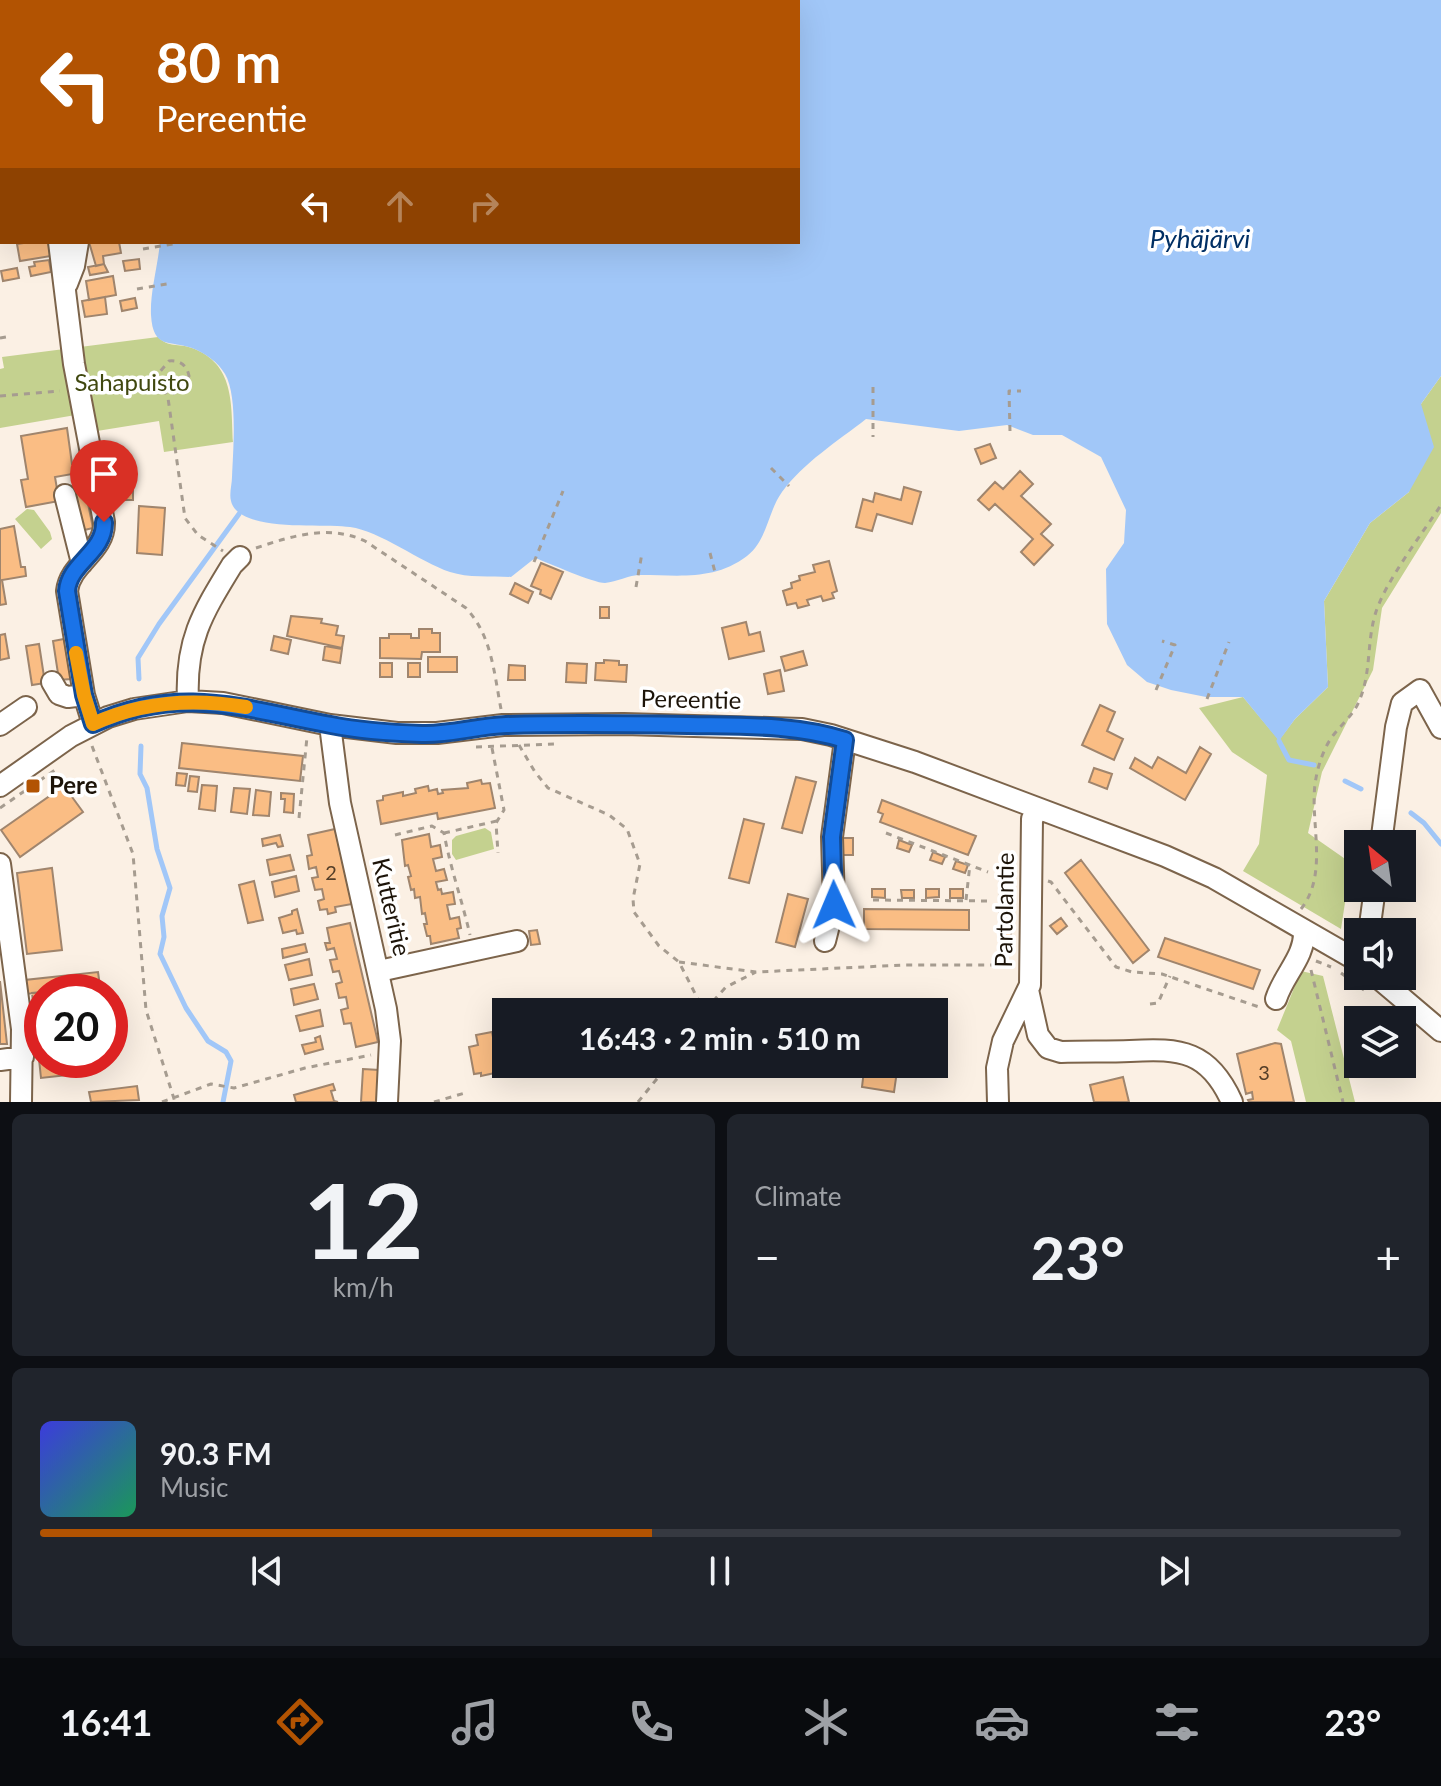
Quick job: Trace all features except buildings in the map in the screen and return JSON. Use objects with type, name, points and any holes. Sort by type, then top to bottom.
[{"type":"street","points":[[59,244],[74,364],[105,530],[71,576],[67,591],[84,695],[97,733]]},
{"type":"street","points":[[65,288],[74,266],[78,244]]},
{"type":"street","points":[[65,495],[82,563]]},
{"type":"street","points":[[188,701],[188,675],[196,628],[233,555]]},
{"type":"street","points":[[52,682],[59,694],[68,697],[84,695]]},
{"type":"street","points":[[1383,830],[1402,703],[1420,690],[1441,728]]},
{"type":"street","name":"Pereentie","points":[[0,786],[52,749],[97,733],[124,711],[188,701],[223,703],[331,734],[370,731],[424,734],[503,725],[802,729],[915,762],[1214,878],[1306,945],[1344,952]]},
{"type":"street","points":[[0,725],[26,707]]},
{"type":"street","name":"Kutteritie","points":[[331,734],[340,803],[379,971],[390,1051],[387,1102]]},
{"type":"street","points":[[825,941],[834,905],[832,837],[845,740]]},
{"type":"street","name":"Partolantie","points":[[998,1102],[997,1068],[1003,1041],[1028,990],[1032,965],[1032,819],[1038,809]]},
{"type":"street","points":[[0,864],[11,955],[18,985],[23,1057],[21,1102]]},
{"type":"street","points":[[379,971],[517,941]]},
{"type":"street","points":[[1273,1005],[1280,986],[1306,945]]},
{"type":"street","points":[[1028,990],[1038,1035],[1048,1048],[1061,1052],[1157,1048],[1178,1051],[1203,1061],[1216,1073],[1232,1102]]},
{"type":"street","points":[[1380,990],[1441,1031]]},
{"type":"street","points":[[0,1060],[23,1057]]},
{"type":"path","points":[[143,249],[173,244]]},
{"type":"path","points":[[137,289],[167,284]]},
{"type":"path","points":[[153,380],[169,361],[179,362],[187,368],[188,380],[168,398]]},
{"type":"path","points":[[0,396],[80,389],[126,380],[153,380],[163,386],[168,398],[185,518],[198,535],[233,555],[290,537],[328,532],[348,533],[365,541],[472,615],[485,634],[501,709]]},
{"type":"path","points":[[873,387],[873,437]]},
{"type":"path","points":[[1010,431],[1009,391],[1021,391]]},
{"type":"path","points":[[771,468],[789,486]]},
{"type":"path","points":[[534,562],[563,491]]},
{"type":"path","points":[[1304,906],[1312,881],[1316,850],[1314,801],[1322,758],[1334,734],[1350,717],[1359,701],[1367,677],[1375,615],[1382,596],[1441,505]]},
{"type":"path","points":[[636,587],[642,553]]},
{"type":"path","points":[[710,553],[716,576]]},
{"type":"path","points":[[1156,690],[1175,645],[1162,641]]},
{"type":"path","points":[[1207,699],[1229,642]]},
{"type":"path","points":[[97,733],[92,746],[133,854],[146,1010],[174,1100]]},
{"type":"path","points":[[299,818],[307,737],[331,734]]},
{"type":"path","points":[[469,748],[558,743]]},
{"type":"path","points":[[519,745],[548,788],[609,815],[627,829],[640,864],[633,899],[634,912],[659,946],[679,962],[696,998]]},
{"type":"path","points":[[82,751],[92,746]]},
{"type":"path","points":[[492,746],[504,810],[497,821],[498,853]]},
{"type":"path","points":[[0,808],[58,768]]},
{"type":"path","points":[[395,835],[432,826],[444,833],[497,821]]},
{"type":"path","points":[[444,833],[474,950]]},
{"type":"path","points":[[886,833],[988,872]]},
{"type":"path","points":[[966,901],[970,864]]},
{"type":"path","points":[[1032,878],[1051,882],[1116,967],[1170,976],[1273,1005]]},
{"type":"path","points":[[873,900],[990,901]]},
{"type":"path","points":[[1306,945],[1344,972]]},
{"type":"path","points":[[1306,945],[1343,1102]]},
{"type":"path","points":[[679,962],[756,972],[905,965],[1032,965]]},
{"type":"path","points":[[716,998],[726,987],[756,972]]},
{"type":"path","points":[[1150,1004],[1158,1003],[1170,976]]},
{"type":"path","points":[[162,1102],[211,1084],[234,1088],[305,1068],[390,1051]]},
{"type":"path","points":[[638,1102],[658,1078]]},
{"type":"path","points":[[434,1102],[465,1093]]},
{"type":"green space","name":"Sahapuisto","points":[[158,337],[170,344],[192,348],[216,364],[228,387],[233,442],[164,452],[159,421],[97,431],[93,412],[0,428],[2,357]]},
{"type":"green space","points":[[1441,376],[1441,513],[1382,608],[1373,670],[1322,772],[1308,833],[1344,858],[1345,902],[1341,929],[1243,871],[1259,844],[1267,775],[1232,752],[1199,708],[1243,697],[1279,740],[1295,719],[1328,687],[1324,601],[1370,523],[1409,492],[1421,404]]},
{"type":"green space","points":[[27,509],[34,510],[50,532],[52,539],[41,549],[15,519]]},
{"type":"green space","points":[[485,828],[491,832],[494,849],[456,860],[452,854],[452,840]]},
{"type":"green space","points":[[1301,971],[1323,976],[1344,1059],[1344,1078],[1349,1078],[1355,1102],[1306,1102],[1291,1041],[1277,1030]]},
{"type":"water","name":"Pyhäjärvi","points":[[800,0],[1441,0],[1441,376],[1421,404],[1434,447],[1409,492],[1370,523],[1324,601],[1328,687],[1295,719],[1279,741],[1243,697],[1206,697],[1171,690],[1147,682],[1127,665],[1107,624],[1106,569],[1124,543],[1126,510],[1101,457],[1062,435],[1033,435],[1007,425],[959,431],[866,419],[790,481],[777,500],[754,550],[722,570],[683,576],[636,575],[605,583],[535,558],[511,577],[464,575],[438,567],[362,530],[265,522],[237,511],[230,498],[234,439],[229,384],[215,362],[202,352],[159,339],[152,326],[152,297],[160,244],[800,244]]},
{"type":"waterway","points":[[139,679],[138,658],[239,514]]},
{"type":"waterway","points":[[1279,741],[1289,760],[1314,765]]},
{"type":"waterway","points":[[141,746],[140,774],[147,788],[157,849],[170,888],[162,916],[164,937],[160,954],[186,1008],[208,1041],[226,1052],[231,1061],[223,1102]]},
{"type":"waterway","points":[[1345,781],[1361,789]]},
{"type":"waterway","points":[[1411,813],[1441,844]]},
{"type":"slow traffic","points":[[76,653],[93,724],[124,711],[188,701],[246,707]]},
{"type":"place","name":"Pere","points":[[33,786]]},
{"type":"route","points":[[104,522],[102,538],[71,576],[67,591],[84,695],[93,724],[134,709],[205,701],[330,725],[397,733],[424,734],[503,725],[624,724],[802,729],[831,735],[845,740],[832,837],[834,905]]}]
